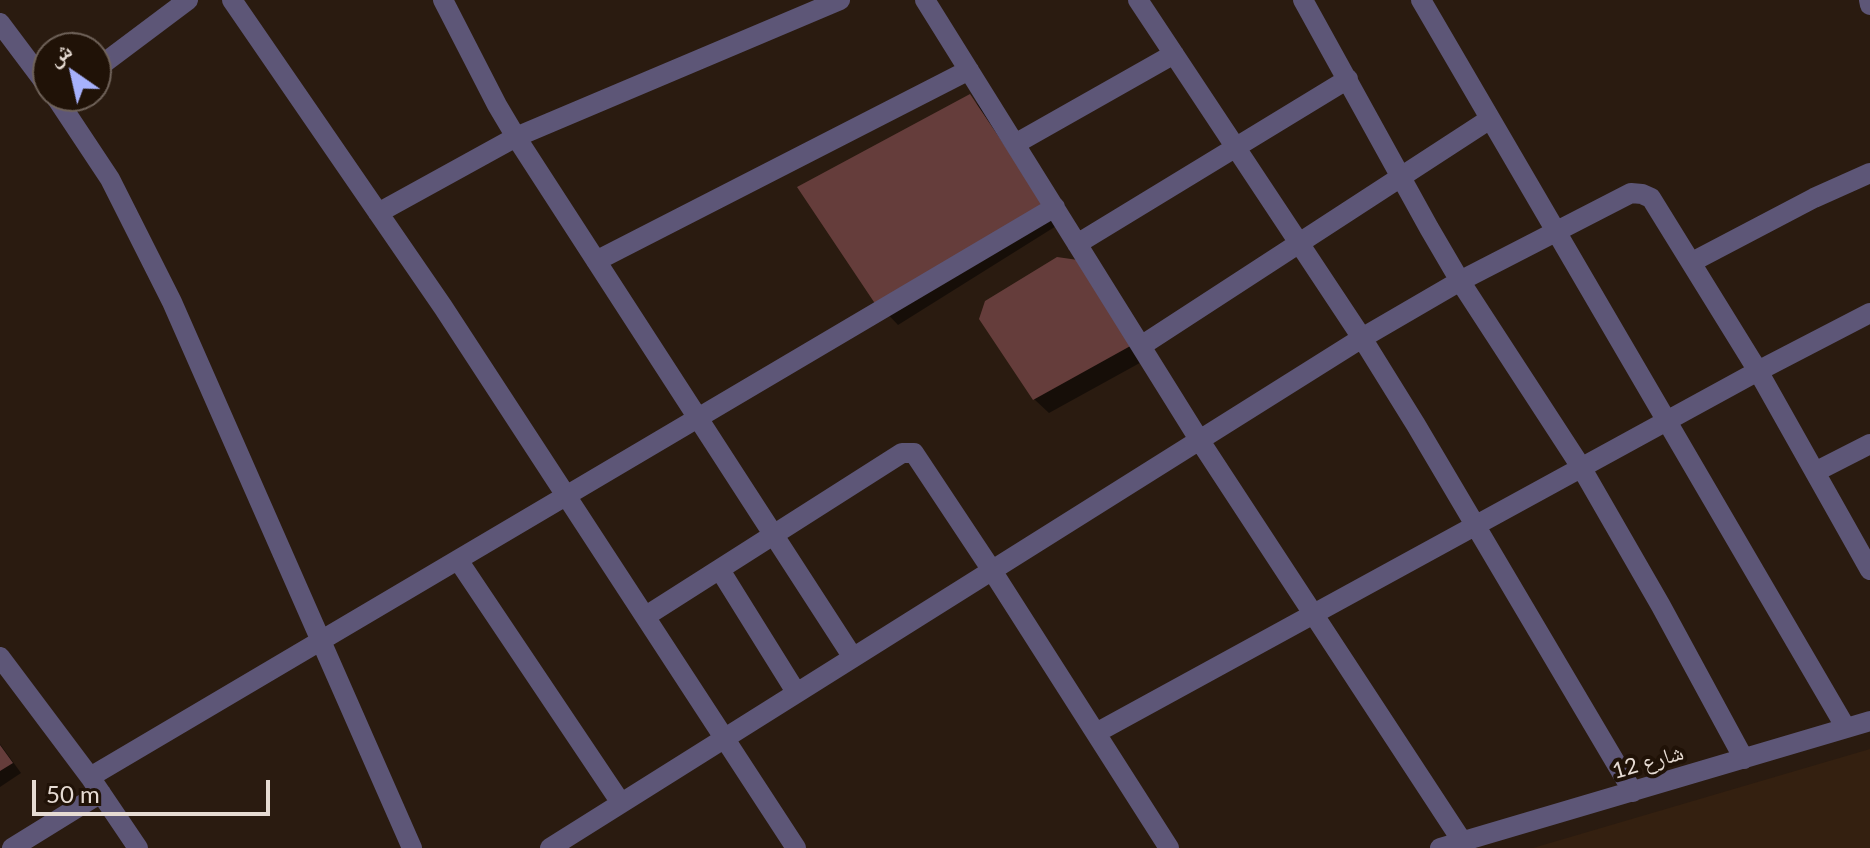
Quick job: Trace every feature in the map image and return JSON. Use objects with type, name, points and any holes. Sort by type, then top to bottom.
[{"type":"street","points":[[112,57],[188,0]]},
{"type":"street","points":[[232,0],[567,495],[796,848]]},
{"type":"street","points":[[443,0],[516,137],[852,656]]},
{"type":"street","points":[[378,213],[516,137],[840,0]]},
{"type":"street","points":[[925,0],[1200,441],[1462,841]]},
{"type":"street","points":[[1138,0],[1362,338],[1476,524],[1633,792]]},
{"type":"street","points":[[1303,0],[1460,281],[1581,467],[1744,759]]},
{"type":"street","points":[[1421,0],[1846,728]]},
{"type":"street","points":[[0,23],[32,64]]},
{"type":"street","points":[[1015,144],[1174,54]]},
{"type":"street","points":[[596,261],[969,70]]},
{"type":"street","points":[[1077,244],[1348,79]]},
{"type":"street","points":[[67,112],[110,179],[203,368],[412,848]]},
{"type":"street","points":[[1141,346],[1490,119]]},
{"type":"street","points":[[1692,262],[1802,204],[1870,173]]},
{"type":"street","points":[[550,848],[1362,338],[1460,281],[1631,193],[1651,198],[1692,262],[1758,371],[1870,570]]},
{"type":"street","points":[[12,848],[95,785],[320,641],[1055,207]]},
{"type":"street","points":[[1096,733],[1667,420],[1870,313]]},
{"type":"street","points":[[1815,472],[1870,444]]},
{"type":"street","points":[[646,616],[908,451],[918,457],[1169,848]]},
{"type":"street","points":[[458,560],[621,803]]},
{"type":"street","points":[[720,570],[796,692]]},
{"type":"street","points":[[0,657],[138,848]]},
{"type":"street","name":"شارع 12","points":[[1440,848],[1870,721]]},
{"type":"shaded area","points":[[1870,749],[1870,848],[1533,848]]},
{"type":"building","points":[[970,94],[1044,204],[878,308],[797,187]]},
{"type":"building","points":[[1057,257],[1078,260],[1134,344],[1033,400],[979,319],[985,301]]},
{"type":"building","points":[[0,745],[13,763],[0,771]]}]
